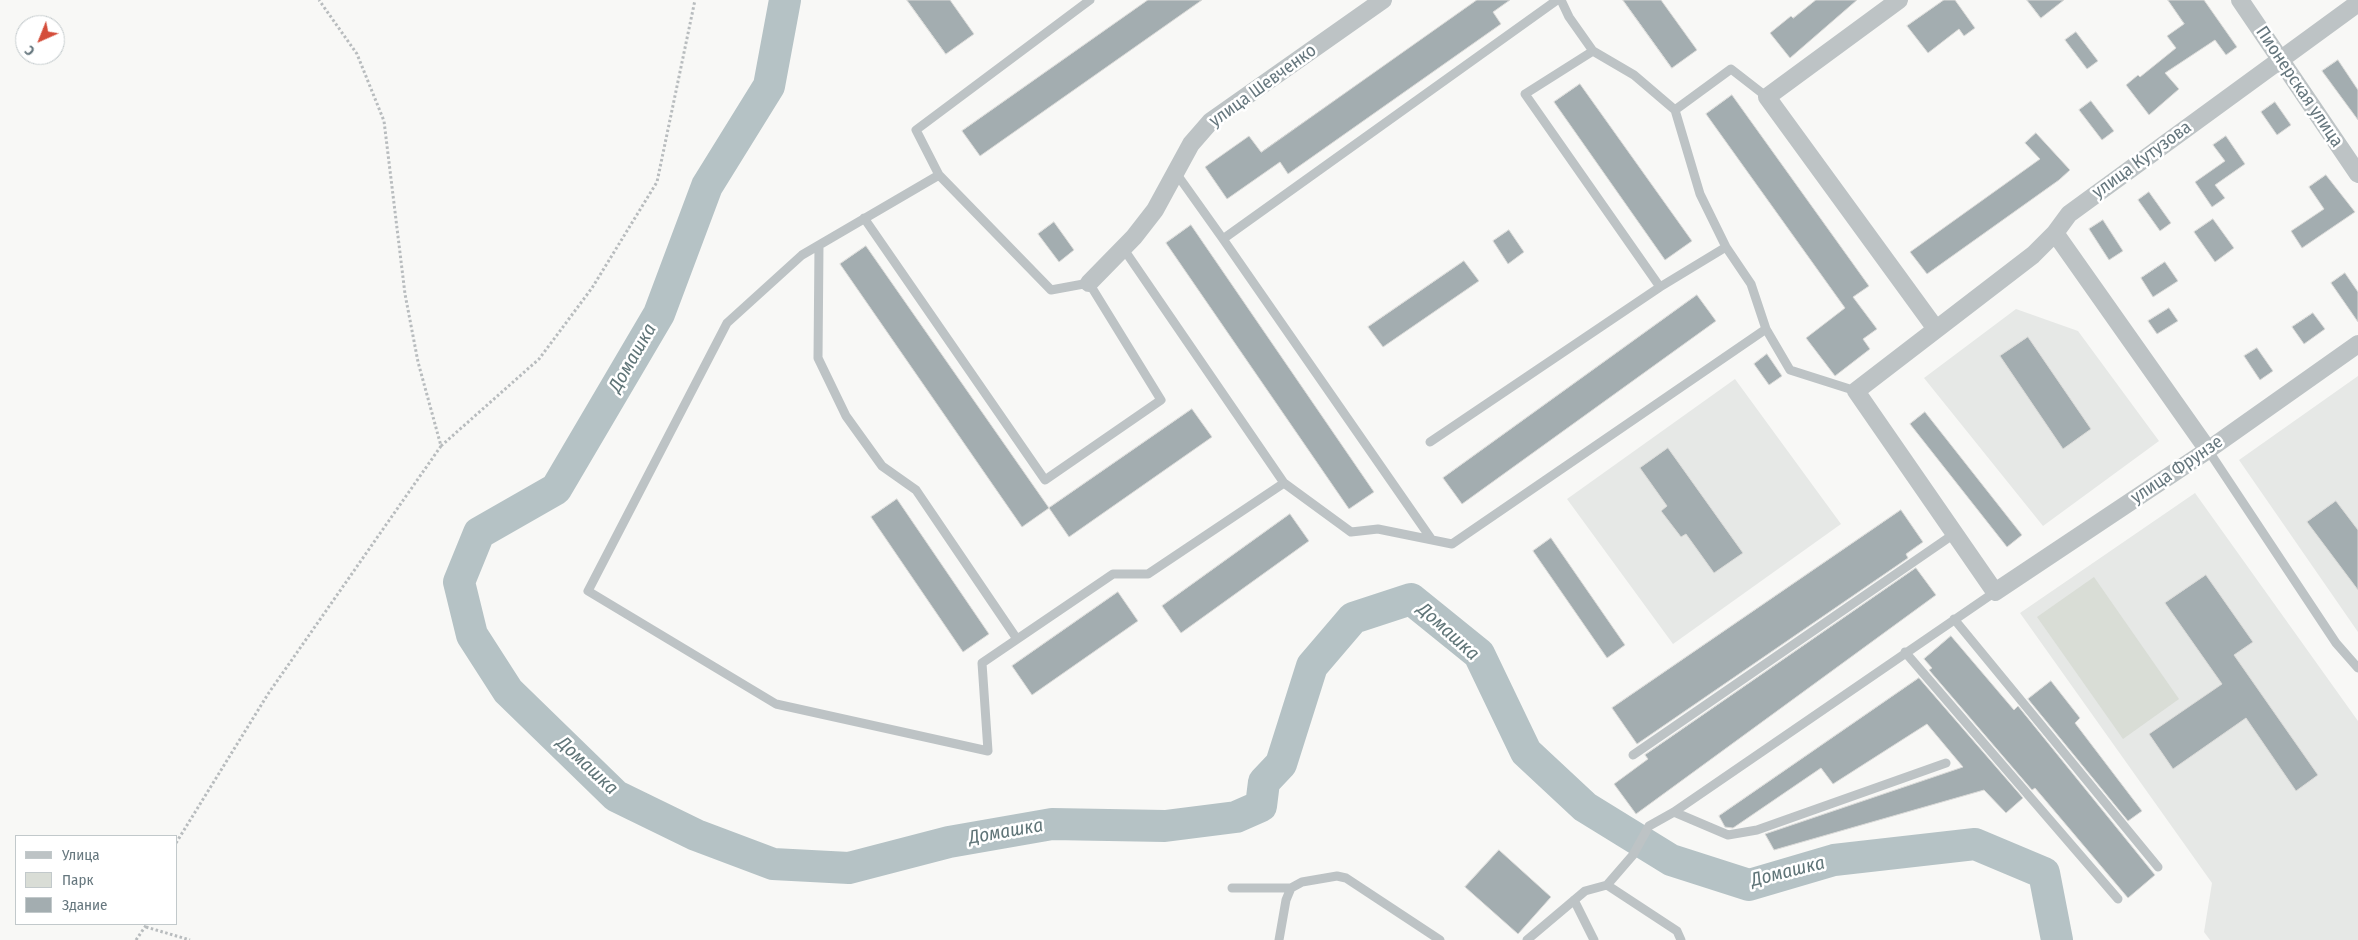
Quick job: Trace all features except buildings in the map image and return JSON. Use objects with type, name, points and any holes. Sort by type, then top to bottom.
[{"type":"street","name":"улица Шевченко","points":[[1088,283],[1123,248],[1155,210],[1191,144],[1211,122],[1383,0]]},
{"type":"street","points":[[1899,0],[1767,97],[1936,329]]},
{"type":"street","name":"Пионерская улица","points":[[2240,0],[2358,174]]},
{"type":"street","name":"улица Кутузова","points":[[1856,390],[2033,255],[2069,214],[2358,3]]},
{"type":"street","points":[[2054,233],[2208,450]]},
{"type":"street","name":"улица Фрунзе","points":[[1994,592],[2208,450],[2358,344]]},
{"type":"street","points":[[1856,390],[1994,592]]},
{"type":"lane","points":[[864,218],[1046,480],[1161,400],[1088,283],[1051,290],[940,175],[916,130],[1090,0]]},
{"type":"lane","points":[[1223,239],[1559,0],[1593,51],[1634,75],[1675,110],[1700,194],[1726,247],[1752,284],[1766,329],[1790,370],[1856,390]]},
{"type":"lane","points":[[1593,51],[1525,94],[1660,287]]},
{"type":"lane","points":[[1675,110],[1731,70],[1767,97]]},
{"type":"lane","points":[[1176,173],[1432,540]]},
{"type":"lane","points":[[940,175],[802,255],[727,323],[588,592],[776,704],[988,750],[982,663],[1112,574],[1148,574],[1284,483]]},
{"type":"lane","points":[[819,245],[818,358],[846,416],[882,466],[916,490],[1017,639]]},
{"type":"lane","points":[[1430,442],[1660,287],[1726,247]]},
{"type":"lane","points":[[1123,248],[1284,483],[1351,532],[1378,529],[1452,544],[1766,329]]},
{"type":"lane","points":[[2208,450],[2336,643],[2358,668]]},
{"type":"lane","points":[[1633,755],[1954,534]]},
{"type":"lane","points":[[1527,940],[1585,891],[1607,885],[1633,854],[1649,826],[1674,812],[1994,592]]},
{"type":"lane","points":[[1954,619],[2158,867]]},
{"type":"lane","points":[[1905,652],[2118,899]]},
{"type":"lane","points":[[1674,812],[1728,835],[1757,830],[1946,763]]},
{"type":"lane","points":[[1232,888],[1291,888],[1302,882],[1337,876],[1346,878],[1440,940]]},
{"type":"lane","points":[[1607,885],[1677,931],[1682,940]]},
{"type":"lane","points":[[1279,940],[1286,900],[1291,888]]},
{"type":"lane","points":[[1574,900],[1594,940]]},
{"type":"path","points":[[319,0],[357,54],[384,121],[405,294],[418,362],[440,446]]},
{"type":"path","points":[[178,840],[268,694],[440,446],[539,360],[592,288],[657,182],[695,0]]},
{"type":"path","points":[[136,940],[146,926],[190,940]]},
{"type":"shaded area","points":[[2016,309],[2078,331],[2159,441],[2043,526],[1924,378]]},
{"type":"shaded area","points":[[2358,376],[2358,632],[2239,460]]},
{"type":"shaded area","points":[[1735,379],[1841,524],[1673,644],[1567,499]]},
{"type":"shaded area","points":[[2195,493],[2358,721],[2358,940],[2210,940],[2204,932],[2212,883],[2020,613]]},
{"type":"green space","points":[[2094,577],[2179,699],[2123,739],[2037,617]]},
{"type":"waterway","name":"Домашка","points":[[785,0],[769,86],[707,186],[659,314],[556,489],[479,533],[459,582],[472,635],[508,691],[616,796],[696,835],[773,864],[849,868],[949,842],[1052,824],[1165,826],[1236,817],[1261,806],[1264,782],[1281,764],[1312,666],[1353,618],[1411,599],[1479,654],[1526,752],[1585,807],[1671,860],[1749,885],[1834,860],[1975,844],[2044,873],[2057,940]]}]
